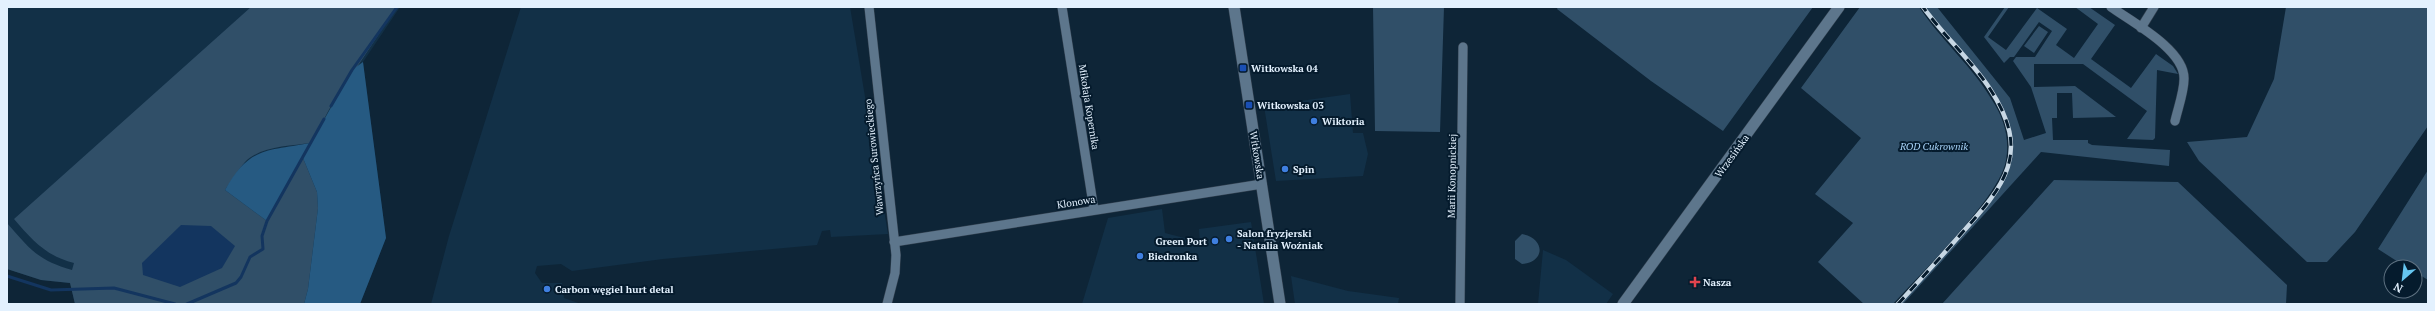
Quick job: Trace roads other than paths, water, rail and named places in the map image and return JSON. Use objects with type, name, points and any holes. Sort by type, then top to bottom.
[{"type":"street","name":"Wawrzyńca Surowieckiego","points":[[869,7],[894,242],[895,268],[887,304]]},
{"type":"street","name":"Mikołaja Kopernika","points":[[1062,7],[1094,210]]},
{"type":"street","name":"Witkowska","points":[[1234,7],[1280,304]]},
{"type":"street","name":"Wrzesińska","points":[[1623,304],[1839,7]]},
{"type":"street","points":[[2111,7],[2161,41],[2183,69],[2184,79],[2176,121]]},
{"type":"street","points":[[2141,28],[2154,7]]},
{"type":"street","name":"Marii Konopnickiej","points":[[1460,304],[1464,47]]},
{"type":"street","name":"Klonowa","points":[[894,242],[1262,184]]},
{"type":"waterway","points":[[331,106],[352,70],[397,7]]},
{"type":"waterway","points":[[187,304],[236,283],[241,277],[250,257],[263,249],[262,236],[267,221],[324,119]]},
{"type":"waterway","points":[[7,276],[51,290],[114,288],[175,304]]},
{"type":"railway","points":[[1898,304],[1990,200],[2001,183],[2008,167],[2011,150],[2009,132],[2003,112],[1990,89],[1923,7]]},
{"type":"place","name":"Witkowska 04","points":[[1243,68]]},
{"type":"place","name":"Witkowska 03","points":[[1249,105]]},
{"type":"place","name":"Wiktoria","points":[[1314,121]]},
{"type":"place","name":"Spin","points":[[1285,169]]},
{"type":"place","name":"Salon fryzjerski - Natalia Woźniak","points":[[1229,239]]},
{"type":"place","name":"Green Port","points":[[1215,241]]},
{"type":"place","name":"Biedronka","points":[[1140,256]]},
{"type":"place","name":"Nasza","points":[[1695,282]]},
{"type":"place","name":"Carbon węgiel hurt detal","points":[[547,289]]},
{"type":"park label","name":"ROD Cukrownik","points":[[1934,146]]}]
